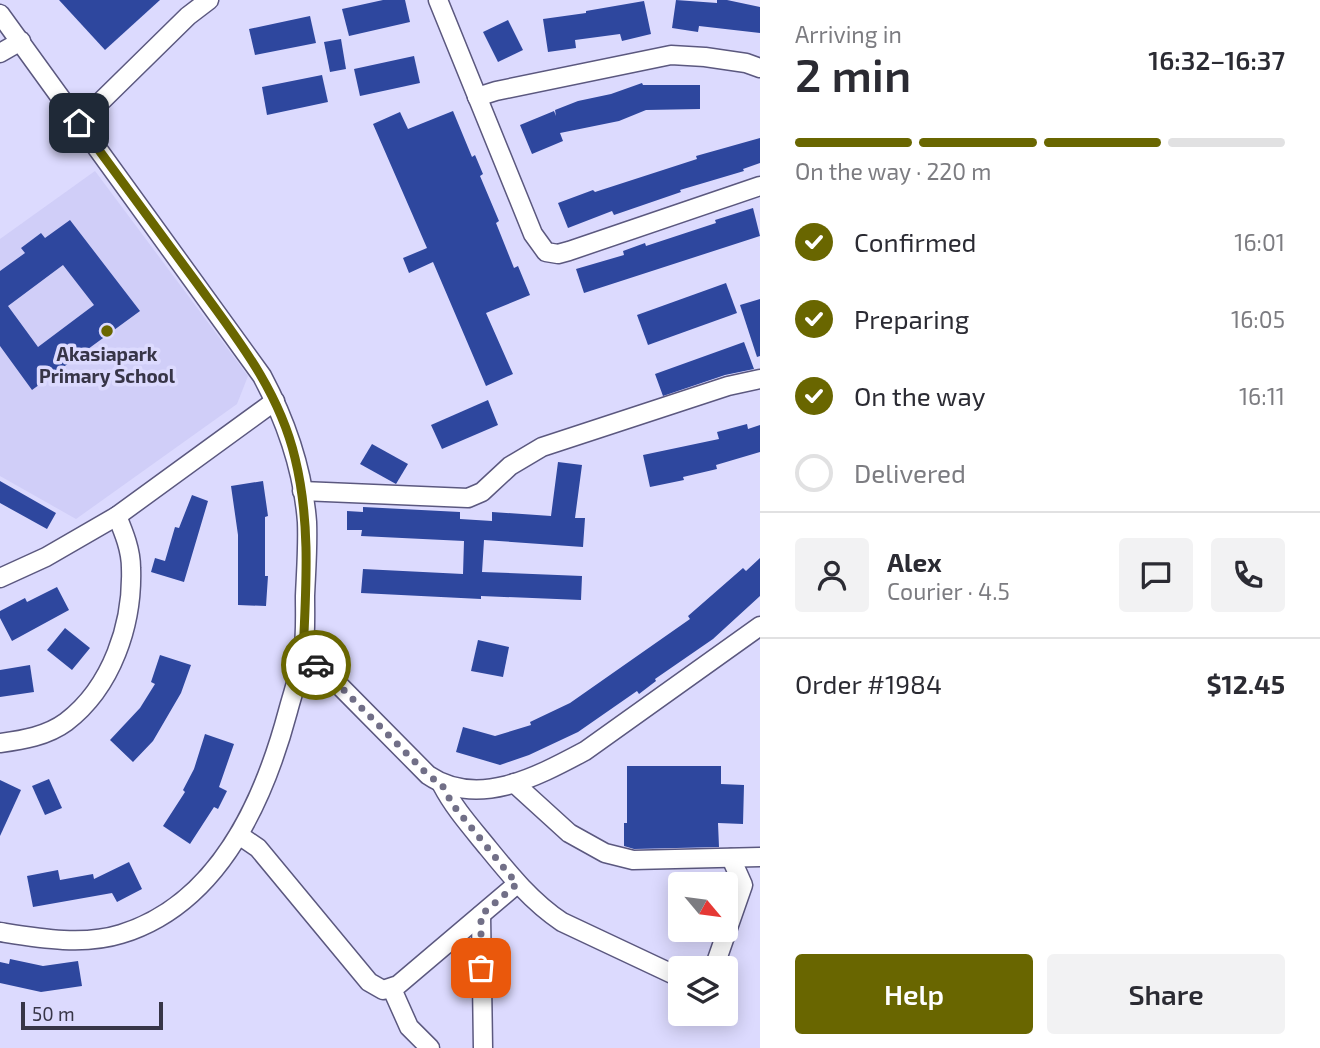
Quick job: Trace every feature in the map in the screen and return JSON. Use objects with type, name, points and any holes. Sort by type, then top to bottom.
[{"type":"street","points":[[79,123],[188,16],[209,0]]},
{"type":"street","points":[[438,0],[533,234],[541,247],[553,254],[569,251],[760,186]]},
{"type":"street","points":[[0,13],[243,347],[275,401],[288,433],[307,522],[303,654],[270,767],[239,835],[223,861],[193,893],[163,916],[120,934],[87,939],[51,939],[0,932]]},
{"type":"street","points":[[0,53],[21,41]]},
{"type":"street","points":[[477,97],[671,55],[719,59],[760,68]]},
{"type":"street","points":[[302,491],[468,498],[482,492],[510,466],[542,447],[728,386],[760,379]]},
{"type":"street","points":[[0,578],[117,516],[275,401]]},
{"type":"street","points":[[0,743],[36,737],[66,722],[94,693],[114,662],[130,595],[131,568],[128,544],[117,516]]},
{"type":"street","points":[[442,785],[489,790],[559,765],[585,751],[760,626]]},
{"type":"street","points":[[303,654],[334,680],[428,775],[442,785],[453,805],[534,901],[562,922],[668,972]]},
{"type":"street","points":[[514,783],[569,833],[605,853],[633,860],[760,857]]},
{"type":"street","points":[[239,835],[258,848],[376,988],[392,989],[517,884]]},
{"type":"street","points":[[731,858],[743,885]]},
{"type":"street","points":[[717,956],[743,885],[760,863]]},
{"type":"street","points":[[481,915],[482,1048]]},
{"type":"street","points":[[392,989],[409,1027],[429,1048]]},
{"type":"shaded area","name":"Akasiapark Primary School","points":[[95,171],[248,376],[237,404],[76,519],[0,476],[0,239]]},
{"type":"building","points":[[59,0],[160,0],[105,50]]},
{"type":"building","points":[[383,0],[405,0],[410,22],[349,36],[342,9]]},
{"type":"building","points":[[676,0],[717,3],[717,0],[727,0],[760,7],[760,33],[699,26],[698,32],[672,28]]},
{"type":"building","points":[[644,1],[651,34],[622,41],[620,34],[575,40],[576,48],[548,52],[543,19]]},
{"type":"building","points":[[310,16],[316,43],[255,55],[249,29]]},
{"type":"building","points":[[508,20],[523,50],[498,62],[483,32]]},
{"type":"building","points":[[341,39],[346,69],[330,72],[324,42]]},
{"type":"building","points":[[414,56],[420,83],[360,96],[354,69]]},
{"type":"building","points":[[322,75],[328,102],[267,115],[262,87]]},
{"type":"building","points":[[642,83],[700,85],[700,109],[646,110],[619,121],[560,133],[563,141],[532,154],[520,125],[554,111],[556,116],[555,110],[578,101],[611,94]]},
{"type":"building","points":[[453,111],[472,157],[475,155],[483,174],[480,176],[499,221],[496,223],[514,268],[518,266],[530,295],[486,313],[513,374],[486,386],[433,262],[409,273],[403,258],[427,248],[373,124],[400,112],[408,129]]},
{"type":"building","points":[[760,138],[760,163],[743,169],[744,171],[680,190],[681,192],[614,215],[612,211],[568,228],[558,203],[697,159],[696,156]]},
{"type":"building","points":[[753,208],[760,236],[584,293],[576,269],[624,255],[623,251],[716,223],[715,220]]},
{"type":"building","points":[[70,220],[140,311],[32,390],[0,346],[0,271],[25,253],[21,248],[41,233],[45,238]],"holes":[[[63,265],[94,305],[38,347],[8,306]]]},
{"type":"building","points":[[726,283],[737,313],[648,345],[637,315]]},
{"type":"building","points":[[760,299],[760,356],[757,357],[740,305]]},
{"type":"building","points":[[744,342],[754,369],[725,375],[663,396],[655,374]]},
{"type":"building","points":[[488,400],[498,425],[442,449],[431,425]]},
{"type":"building","points":[[747,424],[748,429],[760,425],[760,452],[716,465],[717,469],[683,477],[684,480],[650,487],[643,455],[719,439],[717,432]]},
{"type":"building","points":[[372,444],[408,464],[396,484],[360,464]]},
{"type":"building","points":[[558,462],[582,465],[575,518],[585,518],[583,547],[484,540],[482,572],[582,576],[581,600],[481,596],[481,599],[361,593],[363,569],[463,574],[464,541],[361,536],[362,530],[347,530],[347,511],[363,512],[363,507],[460,512],[460,519],[492,521],[492,512],[551,516]]},
{"type":"building","points":[[0,481],[56,513],[47,529],[0,503]]},
{"type":"building","points":[[263,481],[268,516],[265,517],[265,576],[268,576],[266,606],[238,605],[238,535],[231,486]]},
{"type":"building","points":[[192,495],[208,501],[184,582],[151,572],[155,558],[165,561],[175,527],[179,528]]},
{"type":"building","points":[[760,558],[760,596],[713,639],[655,679],[656,681],[639,694],[637,691],[578,732],[500,765],[456,752],[463,727],[495,736],[531,725],[530,722],[570,703],[690,619],[688,616],[743,568],[746,571]]},
{"type":"building","points":[[57,587],[69,610],[12,641],[0,618],[0,611],[25,598],[27,602]]},
{"type":"building","points":[[65,628],[90,648],[72,670],[47,650]]},
{"type":"building","points":[[478,640],[509,647],[503,677],[471,671]]},
{"type":"building","points":[[160,655],[191,665],[181,693],[153,741],[133,762],[110,740],[140,708],[155,684],[151,682]]},
{"type":"building","points":[[30,665],[34,692],[0,697],[0,670]]},
{"type":"building","points":[[205,734],[234,744],[219,787],[227,791],[218,809],[214,807],[190,844],[163,826],[185,792],[183,790],[194,769]]},
{"type":"building","points":[[627,766],[721,766],[721,784],[744,785],[743,824],[718,823],[719,847],[634,849],[624,846],[624,823],[627,823]]},
{"type":"building","points":[[49,779],[62,808],[45,815],[32,786]]},
{"type":"building","points":[[0,780],[21,790],[0,836]]},
{"type":"building","points":[[129,862],[142,889],[117,902],[112,893],[33,907],[27,876],[58,870],[60,880],[93,874],[94,879]]},
{"type":"building","points":[[10,959],[43,966],[78,961],[82,986],[41,992],[0,983],[0,962],[9,964]]},
{"type":"way so far","points":[[316,665],[428,775],[442,785],[453,805],[517,884],[481,915],[481,968]]},
{"type":"place","name":"Akasiapark Primary School","points":[[107,331]]},
{"type":"route","points":[[79,123],[243,347],[275,401],[295,457],[307,522],[303,654],[316,665]]}]
